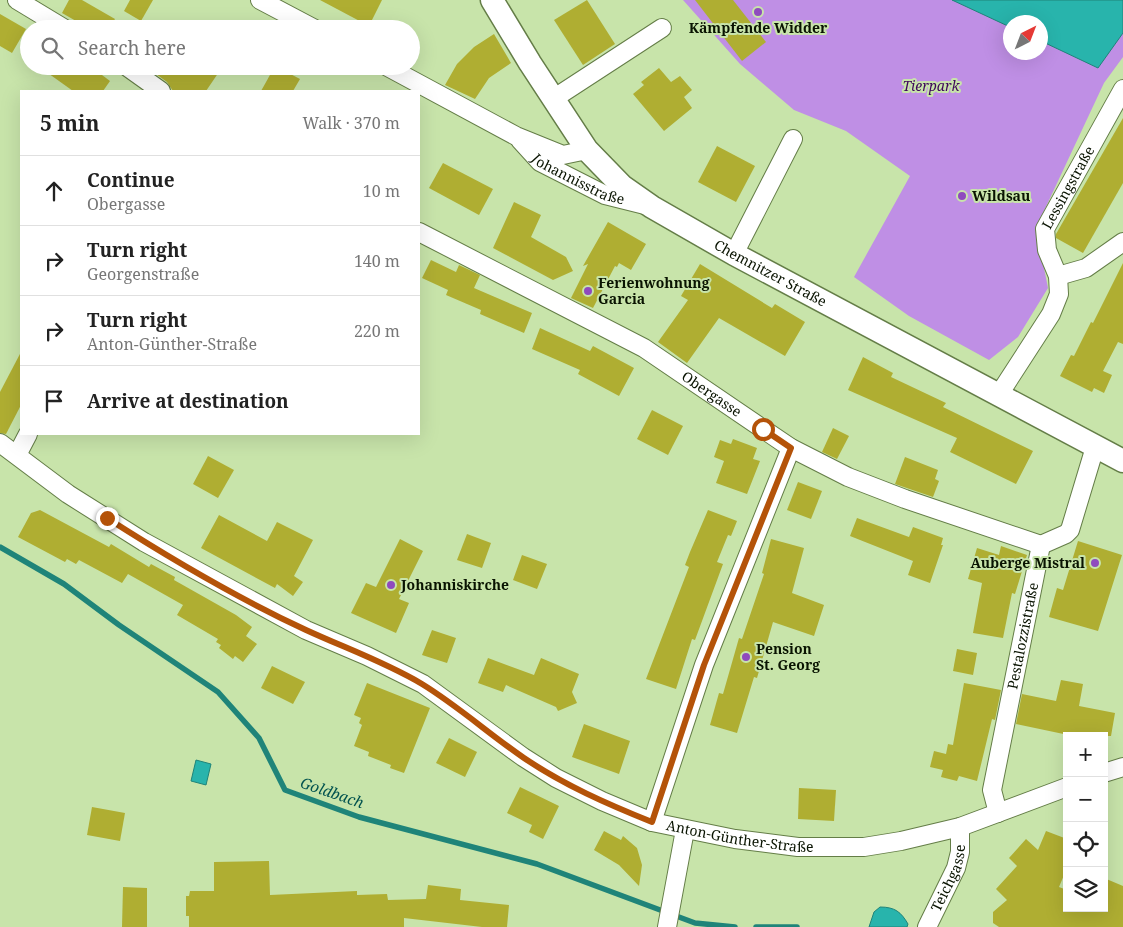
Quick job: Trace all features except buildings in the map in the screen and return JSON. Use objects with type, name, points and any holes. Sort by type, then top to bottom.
[{"type":"main road","name":"Chemnitzer Straße","points":[[492,0],[587,150],[622,186],[652,208],[998,396],[1123,461]]},
{"type":"street","points":[[17,0],[50,20]]},
{"type":"street","points":[[260,0],[297,20]]},
{"type":"street","points":[[553,99],[662,28]]},
{"type":"street","points":[[139,75],[160,90]]},
{"type":"street","name":"Johannisstraße","points":[[403,75],[516,136],[563,155],[587,150]]},
{"type":"street","name":"Lessingstraße","points":[[998,396],[1051,314],[1059,294],[1058,276],[1047,250],[1045,229],[1052,213],[1123,89]]},
{"type":"street","name":"Johannisstraße","points":[[516,136],[540,162],[605,195],[652,208]]},
{"type":"street","points":[[734,254],[793,139]]},
{"type":"street","name":"Obergasse","points":[[420,233],[644,348],[791,448],[848,477],[905,499],[1041,545]]},
{"type":"street","points":[[1058,276],[1086,268],[1123,242]]},
{"type":"street","points":[[17,455],[27,435]]},
{"type":"street","name":"Anton-Günther-Straße","points":[[0,443],[68,494],[195,572],[306,630],[367,656],[422,684],[523,757],[556,778],[602,801],[652,822],[735,839],[798,847],[864,847],[901,841],[960,827],[1063,789]]},
{"type":"street","points":[[1041,545],[1066,534],[1070,530],[1095,447]]},
{"type":"street","points":[[652,822],[704,665],[791,448]]},
{"type":"street","name":"Pestalozzistraße","points":[[998,813],[992,790],[1041,545]]},
{"type":"street","points":[[1108,772],[1123,767]]},
{"type":"street","name":"Teichgasse","points":[[928,927],[956,868],[960,852],[960,827]]},
{"type":"street","points":[[667,927],[684,830]]},
{"type":"green space","name":"Tierpark","points":[[683,0],[1123,0],[1123,57],[1104,83],[1036,228],[1048,288],[1018,337],[989,360],[909,316],[854,277],[910,176],[846,131],[794,110],[740,64]]},
{"type":"water","points":[[952,0],[1123,0],[1123,33],[1098,68],[1048,44],[1048,15],[1003,15],[1003,24]]},
{"type":"water","points":[[196,760],[211,764],[206,785],[191,781]]},
{"type":"water","points":[[880,907],[890,908],[900,913],[908,924],[907,927],[869,927],[874,912]]},
{"type":"waterway","name":"Goldbach","points":[[0,547],[64,584],[119,625],[218,692],[259,738],[285,790],[359,817],[537,864],[695,923],[735,927]]},
{"type":"waterway","name":"Goldbach","points":[[756,927],[797,927]]},
{"type":"place","name":"Kämpfende Widder","points":[[758,12]]},
{"type":"place","name":"Wildsau","points":[[962,196]]},
{"type":"place","name":"Ferienwohnung Garcia","points":[[588,291]]},
{"type":"place","name":"Auberge Mistral","points":[[1095,563]]},
{"type":"place","name":"Johanniskirche","points":[[391,585]]},
{"type":"place","name":"Pension St. Georg","points":[[746,657]]},
{"type":"route","points":[[107,518],[195,572],[257,605],[306,630],[367,656],[422,684],[523,757],[556,778],[602,801],[652,822],[704,665],[791,448],[763,429]]}]
